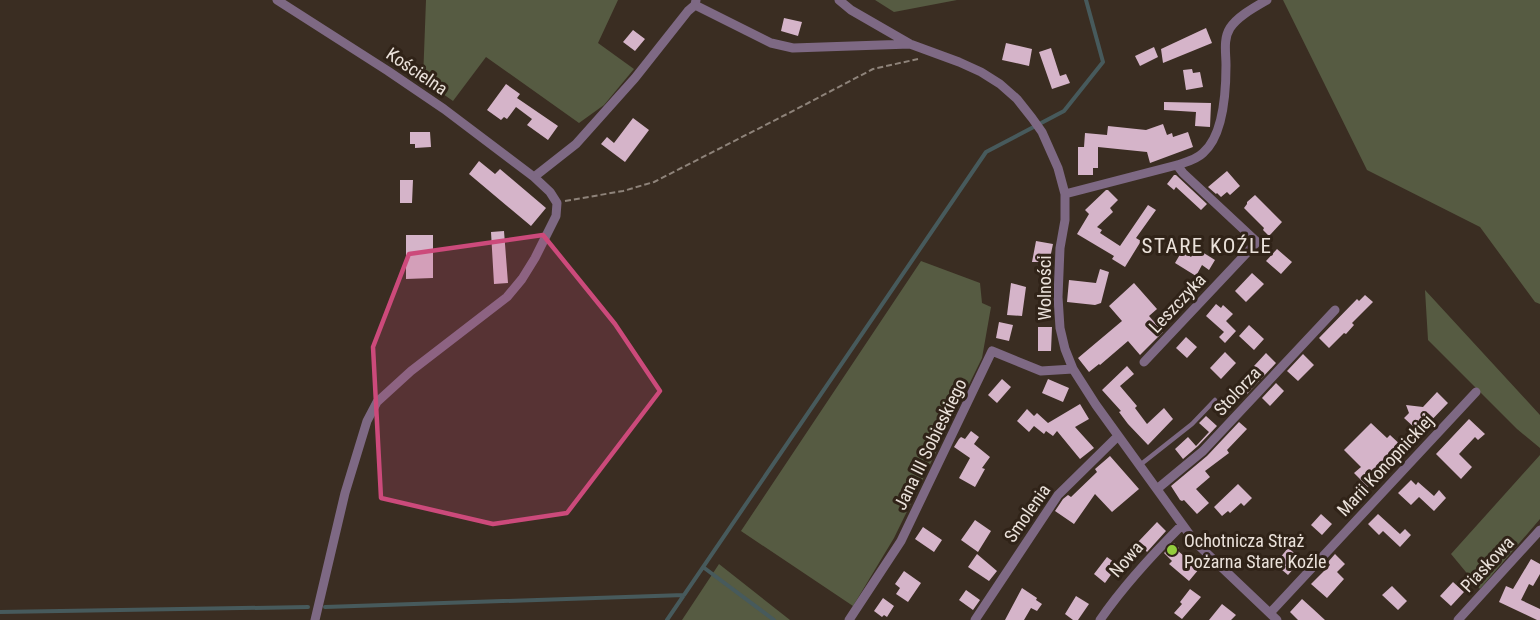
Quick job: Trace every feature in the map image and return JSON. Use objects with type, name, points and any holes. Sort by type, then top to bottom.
[{"type":"street","name":"Kościelna","points":[[277,0],[444,109],[534,177],[557,202]]},
{"type":"street","name":"Wolności","points":[[839,0],[851,10],[910,44],[959,62],[1000,84],[1017,99],[1042,132],[1058,168],[1065,194],[1058,297],[1060,328],[1073,369],[1118,436],[1195,542],[1273,617]]},
{"type":"street","points":[[1065,194],[1177,165],[1202,154],[1212,142],[1220,124],[1226,88],[1225,46],[1230,28],[1267,0]]},
{"type":"street","points":[[534,177],[576,144],[635,78],[695,2],[771,43],[793,48],[910,44]]},
{"type":"street","name":"Leszczyka","points":[[1144,362],[1257,242],[1177,165]]},
{"type":"street","points":[[315,620],[345,493],[367,421],[377,402],[411,371],[507,297],[535,258],[556,216],[557,202]]},
{"type":"street","name":"Stolorza","points":[[1157,489],[1203,451],[1335,310]]},
{"type":"street","name":"Jana III Sobieskiego","points":[[849,620],[901,541],[992,351],[1041,371],[1073,369]]},
{"type":"street","name":"Marii Konopnickiej","points":[[1273,617],[1476,392]]},
{"type":"street","name":"Smolenia","points":[[975,620],[1058,495],[1118,436]]},
{"type":"street","name":"Nowa","points":[[1100,620],[1119,592],[1153,553],[1182,525]]},
{"type":"street","name":"Piaskowa","points":[[1458,620],[1540,530]]},
{"type":"lane","points":[[1140,465],[1192,424],[1215,400]]},
{"type":"path","points":[[557,202],[623,191],[654,182],[873,69],[917,59]]},
{"type":"highlighted area","points":[[543,235],[615,324],[660,391],[567,513],[493,524],[381,498],[373,347],[409,254]]},
{"type":"green space","points":[[426,0],[618,0],[598,43],[634,69],[604,105],[579,123],[486,57],[453,101],[423,80]]},
{"type":"green space","points":[[875,0],[957,0],[894,12]]},
{"type":"green space","points":[[1283,0],[1540,0],[1540,304],[1535,302],[1480,227],[1367,170]]},
{"type":"green space","points":[[921,261],[980,283],[982,303],[991,307],[982,358],[894,538],[853,606],[741,531]]},
{"type":"green space","points":[[1425,290],[1540,415],[1540,448],[1517,429],[1428,340]]},
{"type":"green space","points":[[1540,455],[1540,519],[1480,589],[1451,554]]},
{"type":"green space","points":[[719,564],[790,620],[682,620]]},
{"type":"building","points":[[784,18],[802,22],[798,36],[781,31]]},
{"type":"building","points":[[1206,28],[1212,43],[1163,63],[1161,49]]},
{"type":"building","points":[[633,30],[645,39],[635,51],[623,42]]},
{"type":"building","points":[[1006,43],[1032,49],[1029,66],[1002,60]]},
{"type":"building","points":[[1154,47],[1158,57],[1140,66],[1135,56]]},
{"type":"building","points":[[1051,48],[1060,76],[1066,74],[1070,83],[1052,89],[1039,52]]},
{"type":"building","points":[[1192,69],[1193,73],[1200,72],[1203,87],[1186,90],[1183,70]]},
{"type":"building","points":[[506,84],[520,94],[517,98],[558,126],[548,140],[527,125],[532,119],[516,107],[507,119],[504,117],[501,120],[487,110]]},
{"type":"building","points":[[1164,102],[1211,103],[1210,127],[1195,126],[1196,112],[1164,110]]},
{"type":"building","points":[[633,118],[649,130],[625,162],[601,144],[607,137],[614,143]]},
{"type":"building","points":[[1163,124],[1167,135],[1172,133],[1173,137],[1188,132],[1193,147],[1150,163],[1147,152],[1098,147],[1098,168],[1093,168],[1093,175],[1078,175],[1078,147],[1084,147],[1085,133],[1107,135],[1108,126],[1146,130]]},
{"type":"building","points":[[410,132],[430,132],[431,147],[415,148],[415,144],[410,144]]},
{"type":"building","points":[[479,161],[495,174],[500,169],[546,208],[531,226],[469,174]]},
{"type":"building","points":[[1227,171],[1240,186],[1230,195],[1227,192],[1221,197],[1208,187]]},
{"type":"building","points":[[1174,175],[1207,204],[1201,210],[1176,187],[1174,190],[1167,184]]},
{"type":"building","points":[[400,180],[413,180],[412,203],[400,203]]},
{"type":"building","points":[[1106,190],[1118,200],[1110,208],[1113,212],[1097,227],[1102,230],[1100,233],[1120,246],[1148,205],[1156,210],[1136,238],[1141,241],[1125,267],[1112,259],[1114,256],[1077,234],[1089,214],[1085,210]]},
{"type":"building","points":[[1255,195],[1282,222],[1269,236],[1244,208]]},
{"type":"building","points":[[504,231],[508,283],[494,284],[491,232]]},
{"type":"building","points":[[406,235],[433,235],[433,278],[406,279]]},
{"type":"building","points":[[1036,241],[1053,244],[1048,268],[1039,266],[1040,262],[1032,262]]},
{"type":"building","points":[[1277,249],[1292,262],[1281,274],[1266,261]]},
{"type":"building","points":[[1199,250],[1215,260],[1209,270],[1202,265],[1196,276],[1175,263],[1182,251],[1191,257]]},
{"type":"building","points":[[1100,269],[1109,272],[1101,303],[1095,305],[1067,302],[1069,280],[1096,283]]},
{"type":"building","points":[[1252,273],[1264,284],[1246,302],[1235,291]]},
{"type":"building","points":[[1011,283],[1026,287],[1022,316],[1007,315]]},
{"type":"building","points":[[1134,283],[1157,309],[1149,316],[1163,332],[1140,355],[1128,341],[1089,372],[1078,358],[1122,321],[1109,306]]},
{"type":"building","points":[[1365,295],[1373,302],[1352,323],[1354,325],[1346,334],[1344,333],[1329,348],[1319,338],[1357,299],[1359,301]]},
{"type":"building","points":[[1216,304],[1221,308],[1223,305],[1233,314],[1226,321],[1236,331],[1225,343],[1219,337],[1224,332],[1206,316]]},
{"type":"building","points":[[999,322],[1013,325],[1009,341],[996,338]]},
{"type":"building","points":[[1249,325],[1264,339],[1254,350],[1239,336]]},
{"type":"building","points":[[1038,327],[1052,327],[1051,351],[1038,351]]},
{"type":"building","points":[[1186,337],[1197,347],[1187,358],[1176,348]]},
{"type":"building","points":[[1225,352],[1236,363],[1221,379],[1210,368]]},
{"type":"building","points":[[1266,353],[1276,363],[1247,394],[1242,389],[1259,370],[1254,366]]},
{"type":"building","points":[[1303,354],[1314,365],[1298,381],[1287,371]]},
{"type":"building","points":[[1127,366],[1134,374],[1120,386],[1137,406],[1135,408],[1147,424],[1164,408],[1173,419],[1148,445],[1128,424],[1119,412],[1121,411],[1102,390]]},
{"type":"building","points":[[1002,379],[1011,387],[997,403],[988,395]]},
{"type":"building","points":[[1048,379],[1069,388],[1063,402],[1042,393]]},
{"type":"building","points":[[1276,383],[1284,391],[1270,406],[1262,398]]},
{"type":"building","points":[[1437,392],[1448,403],[1423,429],[1420,426],[1416,429],[1404,418],[1409,413],[1406,405],[1423,407]]},
{"type":"building","points":[[1080,404],[1089,419],[1075,427],[1094,448],[1080,459],[1057,431],[1053,436],[1046,431],[1044,434],[1034,426],[1029,432],[1017,421],[1027,409],[1034,416],[1037,413],[1048,423]]},
{"type":"building","points":[[1206,416],[1217,426],[1183,459],[1175,449],[1188,437],[1196,446],[1209,432],[1199,423]]},
{"type":"building","points":[[1469,419],[1485,434],[1478,440],[1475,437],[1459,454],[1472,467],[1461,479],[1436,454]]},
{"type":"building","points":[[1239,422],[1247,429],[1227,450],[1229,453],[1205,471],[1210,477],[1196,489],[1209,503],[1197,514],[1184,500],[1180,500],[1171,486],[1207,456]]},
{"type":"building","points":[[1371,423],[1387,438],[1390,435],[1404,448],[1368,487],[1354,473],[1361,467],[1344,450]]},
{"type":"building","points":[[971,431],[979,437],[974,444],[990,457],[982,468],[985,469],[975,487],[959,478],[970,458],[954,447],[961,437],[965,439]]},
{"type":"building","points":[[1110,456],[1139,489],[1112,512],[1095,494],[1074,524],[1055,511],[1063,499],[1068,495],[1071,497],[1097,472],[1095,469]]},
{"type":"building","points":[[1411,480],[1416,485],[1418,482],[1434,496],[1439,490],[1446,498],[1434,511],[1419,497],[1411,505],[1398,493]]},
{"type":"building","points":[[1238,484],[1252,498],[1244,506],[1241,503],[1230,513],[1228,511],[1222,516],[1214,507]]},
{"type":"building","points":[[1321,514],[1332,524],[1322,535],[1311,525]]},
{"type":"building","points":[[1378,514],[1400,534],[1405,529],[1411,535],[1400,547],[1383,531],[1379,535],[1368,524]]},
{"type":"building","points":[[975,520],[991,531],[978,552],[961,540]]},
{"type":"building","points":[[1157,522],[1166,531],[1147,552],[1138,542]]},
{"type":"building","points":[[923,527],[942,540],[934,552],[915,539]]},
{"type":"building","points":[[1174,543],[1179,548],[1177,550],[1199,569],[1189,581],[1169,564],[1172,561],[1164,553]]},
{"type":"building","points":[[1288,548],[1302,559],[1288,575],[1275,564]]},
{"type":"building","points":[[977,554],[997,571],[989,581],[968,567]]},
{"type":"building","points":[[1335,554],[1345,564],[1337,572],[1344,579],[1327,598],[1311,584],[1330,565],[1328,562]]},
{"type":"building","points":[[1107,557],[1118,565],[1105,583],[1094,574]]},
{"type":"building","points":[[1531,559],[1540,564],[1540,574],[1533,586],[1529,584],[1521,600],[1540,609],[1540,620],[1499,602],[1506,586],[1513,589]]},
{"type":"building","points":[[904,571],[921,583],[908,602],[896,594],[900,588],[895,584]]},
{"type":"building","points":[[1453,582],[1464,592],[1451,606],[1440,596]]},
{"type":"building","points":[[1392,586],[1407,601],[1398,610],[1382,595]]},
{"type":"building","points":[[1022,588],[1042,604],[1037,611],[1031,608],[1024,620],[1005,620]]},
{"type":"building","points":[[1190,589],[1201,597],[1182,619],[1174,613]]},
{"type":"building","points":[[966,590],[980,600],[973,610],[959,600]]},
{"type":"building","points":[[1076,596],[1089,604],[1078,620],[1073,620],[1065,614]]},
{"type":"building","points":[[883,598],[894,606],[887,617],[884,615],[882,617],[874,611]]},
{"type":"building","points":[[1302,599],[1325,620],[1298,620],[1290,612]]},
{"type":"building","points":[[1222,604],[1236,615],[1231,620],[1209,620]]},
{"type":"waterway","points":[[667,620],[986,152],[1064,111],[1103,62],[1086,0]]},
{"type":"waterway","points":[[703,567],[774,620]]},
{"type":"waterway","points":[[325,607],[684,595]]},
{"type":"waterway","points":[[0,612],[308,607]]},
{"type":"place","name":"Ochotnicza Straż Pożarna Stare Koźle","points":[[1172,550]]},
{"type":"district","name":"STARE KOŹLE","points":[[1207,246]]}]
